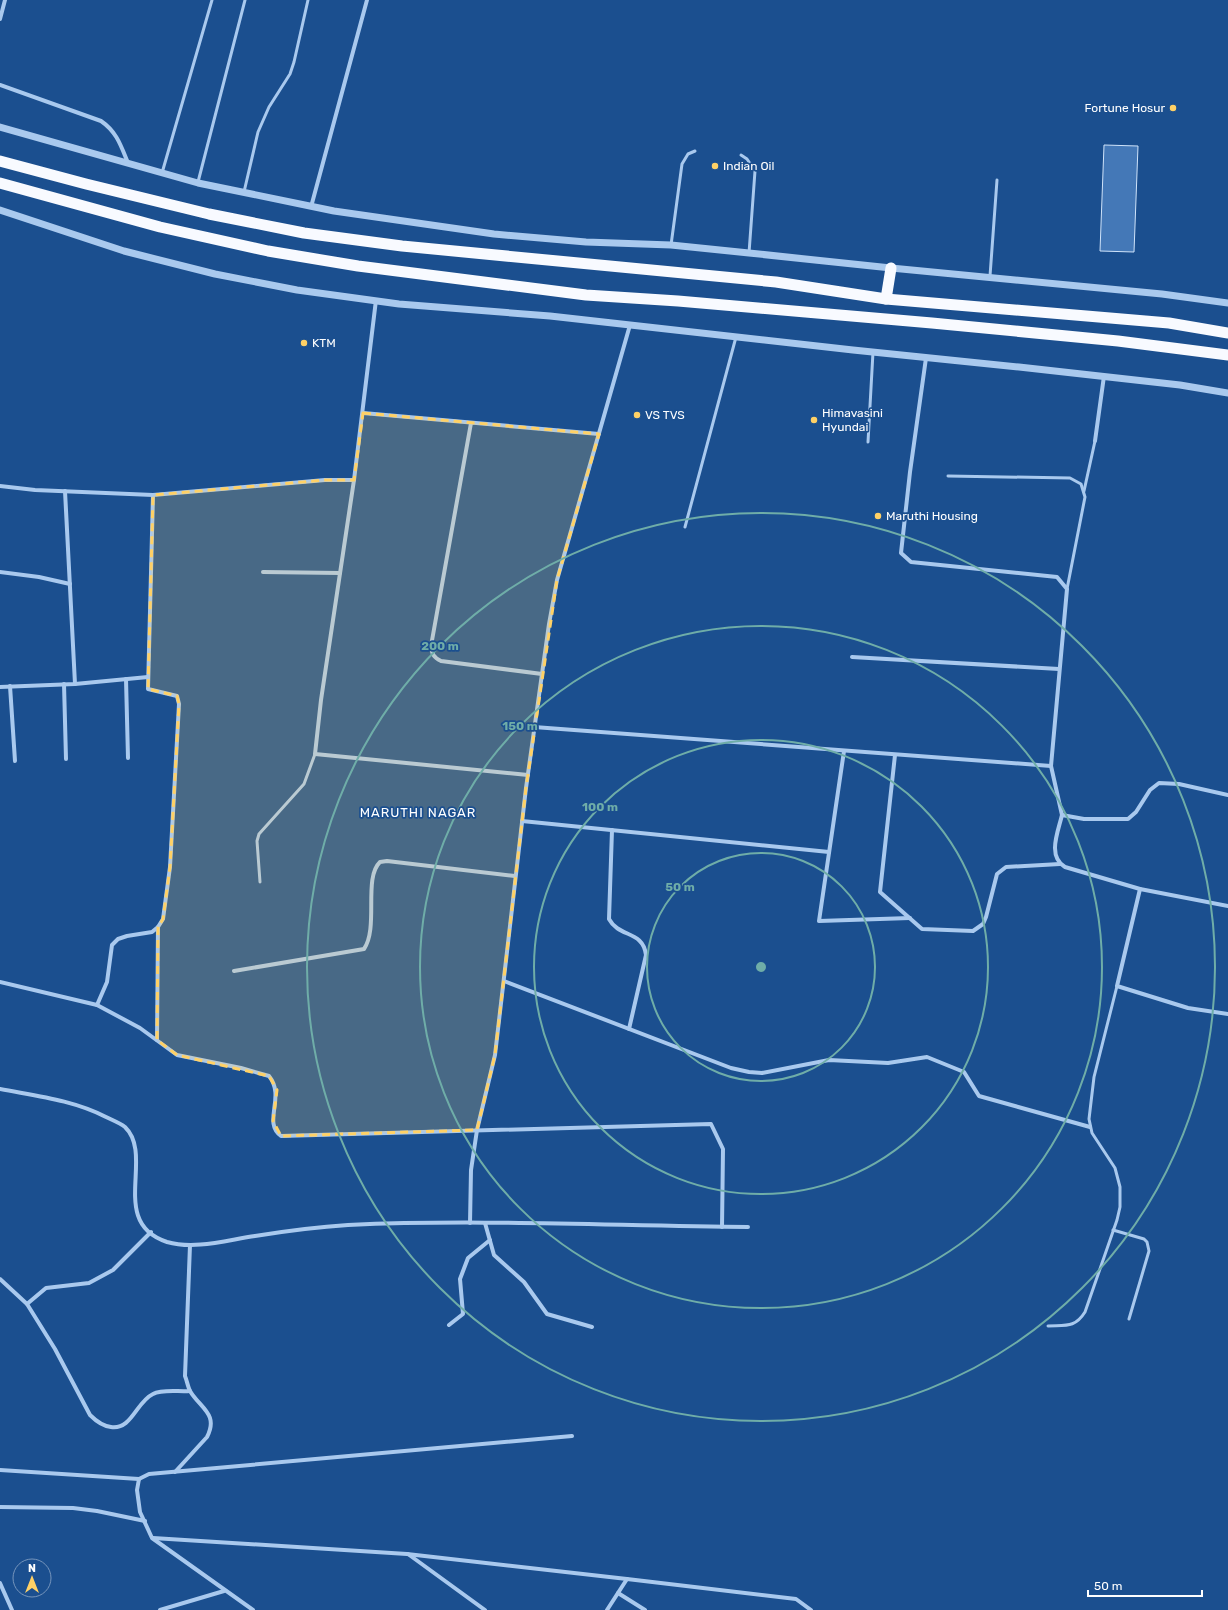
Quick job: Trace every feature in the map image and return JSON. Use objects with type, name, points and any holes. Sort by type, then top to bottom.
[{"type":"highway","points":[[0,161],[86,184],[202,212],[304,233],[402,246],[776,282],[886,299],[1168,323],[1228,332]]},
{"type":"highway","points":[[0,183],[160,227],[268,252],[358,266],[586,295],[678,301],[932,323],[1118,341],[1228,355]]},
{"type":"highway","points":[[886,299],[891,268]]},
{"type":"street","points":[[0,18],[5,0]]},
{"type":"street","points":[[311,206],[367,0]]},
{"type":"street","points":[[0,85],[101,121],[111,128],[118,139],[128,163]]},
{"type":"street","points":[[0,127],[198,183],[244,193],[311,206],[494,234],[586,242],[671,245],[748,252],[891,268],[1162,294],[1228,303]]},
{"type":"street","points":[[0,210],[124,251],[215,274],[297,290],[376,300],[630,325],[1104,376],[1180,385],[1228,393]]},
{"type":"street","points":[[376,300],[354,480],[321,700],[315,754],[528,775]]},
{"type":"street","points":[[470,1223],[471,1170],[477,1130],[495,1055],[534,727],[557,580],[630,325]]},
{"type":"street","points":[[926,358],[910,472],[901,553],[911,562],[1057,577],[1067,589],[1051,766],[1062,815],[1055,843],[1055,853],[1060,864],[1065,868],[1140,889],[1228,906]]},
{"type":"street","points":[[1095,441],[1104,376]]},
{"type":"street","points":[[363,413],[599,434]]},
{"type":"street","points":[[471,423],[432,638],[432,653],[434,658],[440,661],[542,674]]},
{"type":"street","points":[[0,486],[153,495],[325,480],[354,480]]},
{"type":"street","points":[[65,491],[75,684]]},
{"type":"street","points":[[98,1005],[107,982],[112,945],[127,936],[147,934],[158,927],[163,920],[170,867],[179,704],[177,696],[148,689],[153,495]]},
{"type":"street","points":[[0,572],[39,577],[70,584]]},
{"type":"street","points":[[263,572],[340,572]]},
{"type":"street","points":[[852,657],[1059,668]]},
{"type":"street","points":[[0,687],[75,684],[148,676]]},
{"type":"street","points":[[126,679],[128,758]]},
{"type":"street","points":[[64,684],[66,759]]},
{"type":"street","points":[[10,686],[15,761]]},
{"type":"street","points":[[534,727],[1051,766]]},
{"type":"street","points":[[844,751],[819,921],[910,918]]},
{"type":"street","points":[[895,755],[880,892],[922,929],[973,931],[983,924],[997,874],[1000,870],[1006,867],[1060,864]]},
{"type":"street","points":[[1062,815],[1084,819],[1128,819],[1136,812],[1150,790],[1159,783],[1179,784],[1228,795]]},
{"type":"street","points":[[522,821],[829,852]]},
{"type":"street","points":[[612,830],[609,919],[616,928],[640,941],[644,945],[646,955],[629,1029]]},
{"type":"street","points":[[234,972],[364,949],[370,935],[374,872],[380,862],[386,861],[516,876]]},
{"type":"street","points":[[1140,889],[1117,986],[1188,1008],[1228,1014]]},
{"type":"street","points":[[157,1040],[158,927]]},
{"type":"street","points":[[504,981],[730,1068],[762,1073],[829,1060],[888,1063],[927,1057],[964,1072],[979,1096],[1090,1128]]},
{"type":"street","points":[[0,982],[98,1005],[157,1040],[177,1055],[241,1068],[269,1076],[277,1090],[273,1121],[276,1130],[281,1136],[711,1124],[723,1149],[722,1227]]},
{"type":"street","points":[[0,1089],[71,1103],[90,1109],[123,1125],[134,1141],[136,1211],[142,1224],[151,1232],[164,1241],[176,1244],[190,1245],[307,1228],[350,1225],[485,1223],[748,1227]]},
{"type":"street","points":[[485,1223],[494,1255],[524,1282],[547,1314],[592,1327]]},
{"type":"street","points":[[28,1304],[46,1288],[89,1283],[113,1270],[151,1232]]},
{"type":"street","points":[[449,1325],[463,1314],[460,1279],[468,1258],[490,1240]]},
{"type":"street","points":[[175,1472],[208,1437],[211,1430],[211,1422],[208,1413],[190,1392],[185,1376],[190,1245]]},
{"type":"street","points":[[0,1279],[28,1304],[55,1348],[90,1415],[98,1422],[108,1427],[119,1428],[126,1424],[148,1396],[155,1392],[190,1392]]},
{"type":"street","points":[[0,1470],[139,1479],[149,1474],[572,1436]]},
{"type":"street","points":[[139,1479],[137,1498],[140,1512],[152,1538],[252,1610]]},
{"type":"street","points":[[0,1507],[85,1509],[145,1521]]},
{"type":"street","points":[[152,1538],[408,1554],[796,1599],[811,1610]]},
{"type":"street","points":[[408,1554],[485,1610]]},
{"type":"street","points":[[607,1610],[627,1579]]},
{"type":"street","points":[[0,1583],[12,1610]]},
{"type":"street","points":[[160,1610],[224,1591]]},
{"type":"street","points":[[618,1593],[645,1610]]},
{"type":"lane","points":[[162,173],[212,0]]},
{"type":"lane","points":[[198,183],[245,0]]},
{"type":"lane","points":[[244,193],[258,132],[269,107],[290,74],[294,62],[308,0]]},
{"type":"lane","points":[[671,245],[682,164],[688,154],[694,151]]},
{"type":"lane","points":[[741,155],[747,159],[755,171],[748,252]]},
{"type":"lane","points":[[990,278],[997,180]]},
{"type":"lane","points":[[685,527],[736,337]]},
{"type":"lane","points":[[868,442],[873,352]]},
{"type":"lane","points":[[1084,491],[1095,441]]},
{"type":"lane","points":[[948,476],[1070,478],[1081,484],[1085,497],[1067,589]]},
{"type":"lane","points":[[260,882],[257,841],[259,834],[304,784],[315,754]]},
{"type":"lane","points":[[1048,1326],[1073,1325],[1079,1321],[1085,1312],[1120,1207],[1120,1187],[1116,1168],[1092,1133],[1090,1128],[1089,1113],[1094,1077],[1117,986]]},
{"type":"lane","points":[[1113,1230],[1144,1239],[1149,1251],[1129,1319]]},
{"type":"highlighted area","points":[[363,413],[599,434],[557,580],[526,788],[495,1055],[477,1130],[281,1136],[273,1121],[277,1090],[269,1076],[177,1055],[157,1040],[158,927],[163,919],[170,867],[179,704],[177,696],[148,689],[153,495],[325,480],[354,480]]},
{"type":"building","points":[[1104,145],[1138,146],[1134,252],[1100,251]]},
{"type":"place","name":"Fortune Hosur","points":[[1173,108]]},
{"type":"place","name":"Indian Oil","points":[[715,166]]},
{"type":"place","name":"KTM","points":[[304,343]]},
{"type":"place","name":"VS TVS","points":[[637,415]]},
{"type":"place","name":"Himavasini Hyundai","points":[[814,420]]},
{"type":"place","name":"Maruthi Housing","points":[[878,516]]},
{"type":"district","name":"MARUTHI NAGAR","points":[[418,812]]}]
